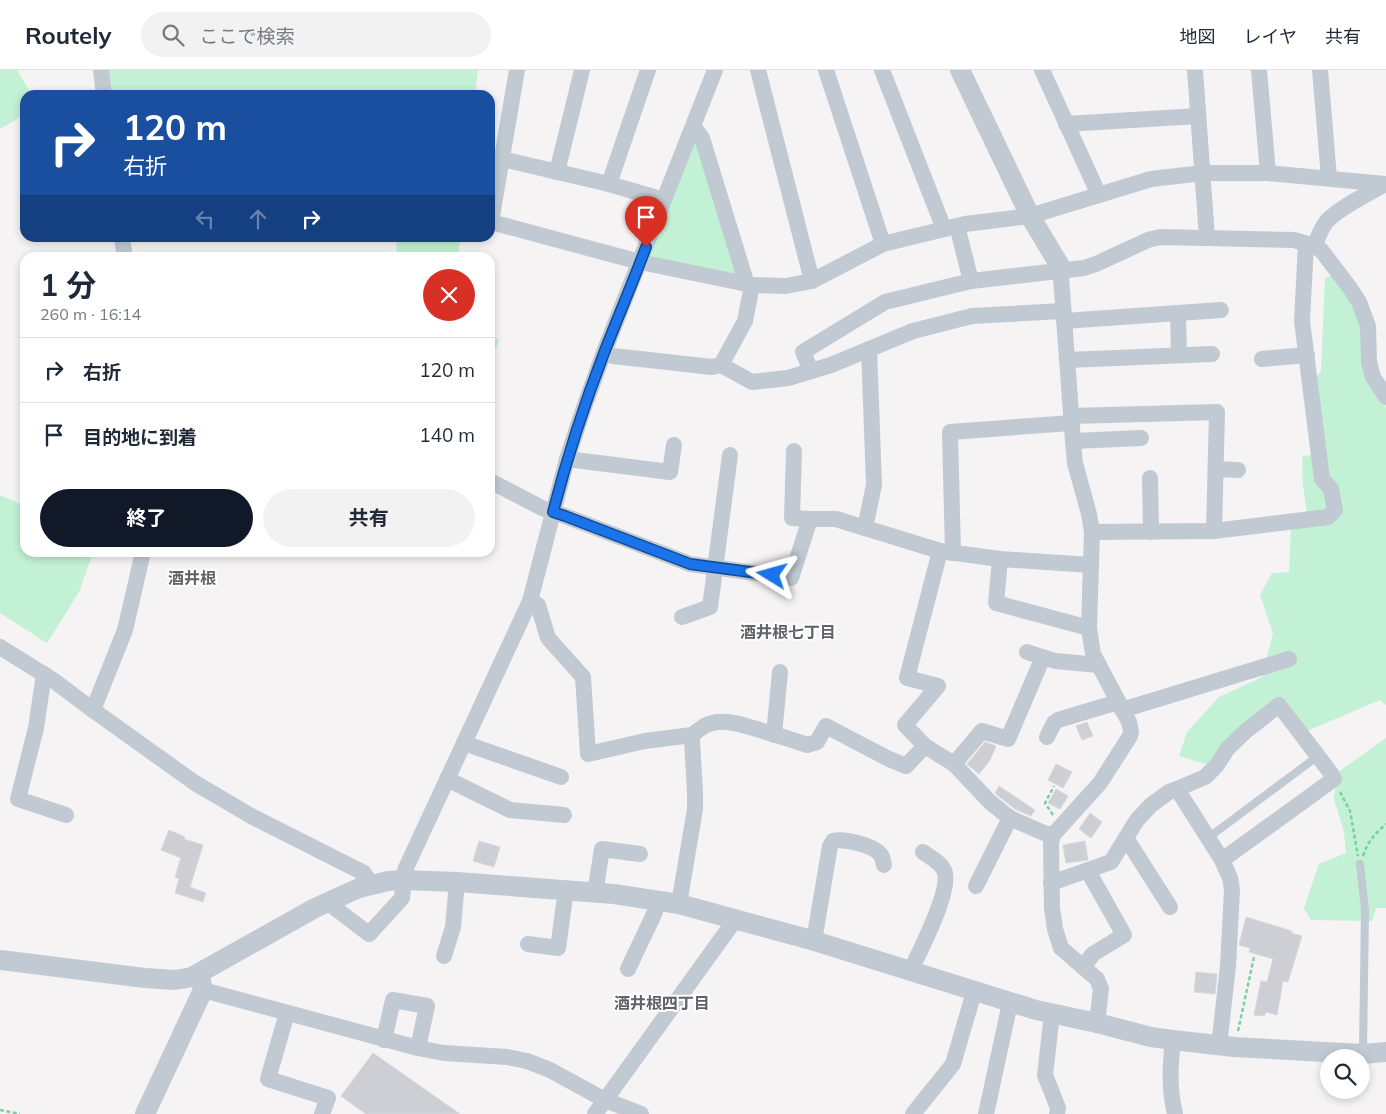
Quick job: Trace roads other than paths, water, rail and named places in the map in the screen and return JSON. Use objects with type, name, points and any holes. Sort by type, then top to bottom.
[{"type":"street","points":[[101,70],[103,90]]},
{"type":"street","points":[[495,199],[517,70]]},
{"type":"street","points":[[557,172],[582,70]]},
{"type":"street","points":[[609,184],[648,70]]},
{"type":"street","points":[[327,902],[369,934],[402,898],[405,870],[530,601],[567,459],[582,413],[604,352],[716,70]]},
{"type":"street","points":[[758,70],[812,281]]},
{"type":"street","points":[[826,70],[883,244]]},
{"type":"street","points":[[882,70],[951,227],[971,281]]},
{"type":"street","points":[[960,70],[1030,216],[1063,271],[1061,277],[1075,463],[1092,532],[1089,628],[1093,654],[1129,722],[1131,731],[1130,736],[1100,783],[1053,835],[1051,843],[1051,883],[1055,929],[1061,948],[1097,979],[1101,989],[1097,1023]]},
{"type":"street","points":[[1195,70],[1207,238]]},
{"type":"street","points":[[1259,70],[1268,173]]},
{"type":"street","points":[[1320,70],[1329,178]]},
{"type":"street","points":[[1044,71],[1099,195]]},
{"type":"street","points":[[1066,124],[1198,116]]},
{"type":"street","points":[[694,127],[702,138],[748,284],[745,321],[720,365]]},
{"type":"street","points":[[502,159],[609,184],[664,200]]},
{"type":"street","points":[[495,223],[640,262],[748,284],[786,286],[812,281],[883,244],[951,227],[1030,216],[1151,179],[1202,173],[1268,173],[1386,180]]},
{"type":"street","points":[[1092,532],[1214,531],[1328,517],[1335,510],[1331,489],[1322,479],[1302,322],[1310,245],[1328,220],[1386,180]]},
{"type":"street","points":[[811,371],[803,352],[885,302],[971,281],[1084,268],[1155,238],[1294,240],[1321,250],[1350,288],[1368,326],[1371,370],[1386,396]]},
{"type":"street","points":[[604,352],[613,356],[712,367],[720,365],[752,382],[788,378],[831,366],[913,331],[972,316],[1064,316],[1221,310]]},
{"type":"street","points":[[1178,313],[1179,355]]},
{"type":"street","points":[[865,528],[874,486],[869,349]]},
{"type":"street","points":[[1067,360],[1212,354]]},
{"type":"street","points":[[1262,359],[1307,355]]},
{"type":"street","points":[[1053,835],[1010,818],[990,802],[954,764],[925,746],[905,725],[938,686],[908,678],[946,552],[950,432],[1071,419],[1217,412],[1214,531]]},
{"type":"street","points":[[1073,441],[1141,438]]},
{"type":"street","points":[[567,459],[670,472],[674,445]]},
{"type":"street","points":[[794,452],[792,518],[836,520],[946,552],[1091,565]]},
{"type":"street","points":[[682,617],[710,607],[730,455]]},
{"type":"street","points":[[1216,468],[1238,470]]},
{"type":"street","points":[[1150,478],[1150,532]]},
{"type":"street","points":[[495,484],[542,508],[690,564],[791,578],[810,520]]},
{"type":"street","points":[[93,710],[125,630],[142,557]]},
{"type":"street","points":[[1000,558],[996,603],[1089,628]]},
{"type":"street","points":[[530,601],[538,605],[548,638],[583,677],[588,754],[645,741],[692,735],[709,723],[722,722],[735,723],[807,744],[817,742],[826,726],[906,766],[925,746]]},
{"type":"street","points":[[0,647],[53,680],[195,782],[253,817],[364,873],[372,884]]},
{"type":"street","points":[[1027,652],[1055,661],[1099,665]]},
{"type":"street","points":[[954,764],[982,731],[1008,739],[1043,657]]},
{"type":"street","points":[[1047,737],[1054,723],[1058,720],[1120,706],[1289,660]]},
{"type":"street","points":[[774,735],[780,672]]},
{"type":"street","points":[[44,674],[36,728],[18,799],[66,815]]},
{"type":"street","points":[[1051,883],[1111,862],[1137,820],[1150,805],[1169,792],[1205,777],[1217,765],[1228,748],[1279,705],[1334,779],[1222,860]]},
{"type":"street","points":[[679,904],[695,810],[692,735]]},
{"type":"street","points":[[464,743],[561,777]]},
{"type":"street","points":[[447,779],[510,810],[564,815]]},
{"type":"street","points":[[1177,789],[1222,860],[1230,878],[1232,890],[1226,1046]]},
{"type":"street","points":[[976,886],[1010,818]]},
{"type":"street","points":[[1126,838],[1170,907]]},
{"type":"street","points":[[814,941],[830,846],[833,841],[843,840],[872,848],[882,856],[884,865]]},
{"type":"street","points":[[595,893],[602,848],[640,854]]},
{"type":"street","points":[[910,972],[938,910],[945,880],[944,871],[939,864],[923,852]]},
{"type":"street","points":[[1083,967],[1093,954],[1124,936],[1088,871]]},
{"type":"street","points":[[145,1114],[201,981],[327,902],[359,888],[388,880],[457,882],[566,890],[679,904],[814,941],[974,992],[1052,1014],[1173,1040],[1226,1046],[1320,1051]]},
{"type":"street","points":[[444,956],[453,927],[457,882]]},
{"type":"street","points":[[528,944],[558,948],[566,890]]},
{"type":"street","points":[[628,969],[655,912],[656,900]]},
{"type":"street","points":[[595,1114],[736,920]]},
{"type":"street","points":[[0,960],[153,979],[175,980],[192,977],[287,1013],[384,1040],[444,1053],[507,1057],[527,1061],[550,1070],[605,1100],[641,1114]]},
{"type":"street","points":[[913,1114],[953,1064],[974,992]]},
{"type":"street","points":[[384,1040],[393,1000],[426,1006],[418,1048]]},
{"type":"street","points":[[986,1114],[1010,1003]]},
{"type":"street","points":[[287,1013],[268,1079],[328,1098],[322,1114]]},
{"type":"street","points":[[1052,1014],[1045,1075],[1058,1108],[1057,1114]]},
{"type":"street","points":[[1173,1040],[1170,1066],[1172,1101],[1175,1114]]},
{"type":"street","points":[[1370,1053],[1386,1052]]},
{"type":"lane","points":[[1208,838],[1318,756]]},
{"type":"lane","points":[[1360,864],[1365,910],[1363,1049]]},
{"type":"district","name":"酒井根","points":[[192,578]]},
{"type":"district","name":"酒井根七丁目","points":[[788,632]]},
{"type":"district","name":"酒井根四丁目","points":[[662,1003]]}]
